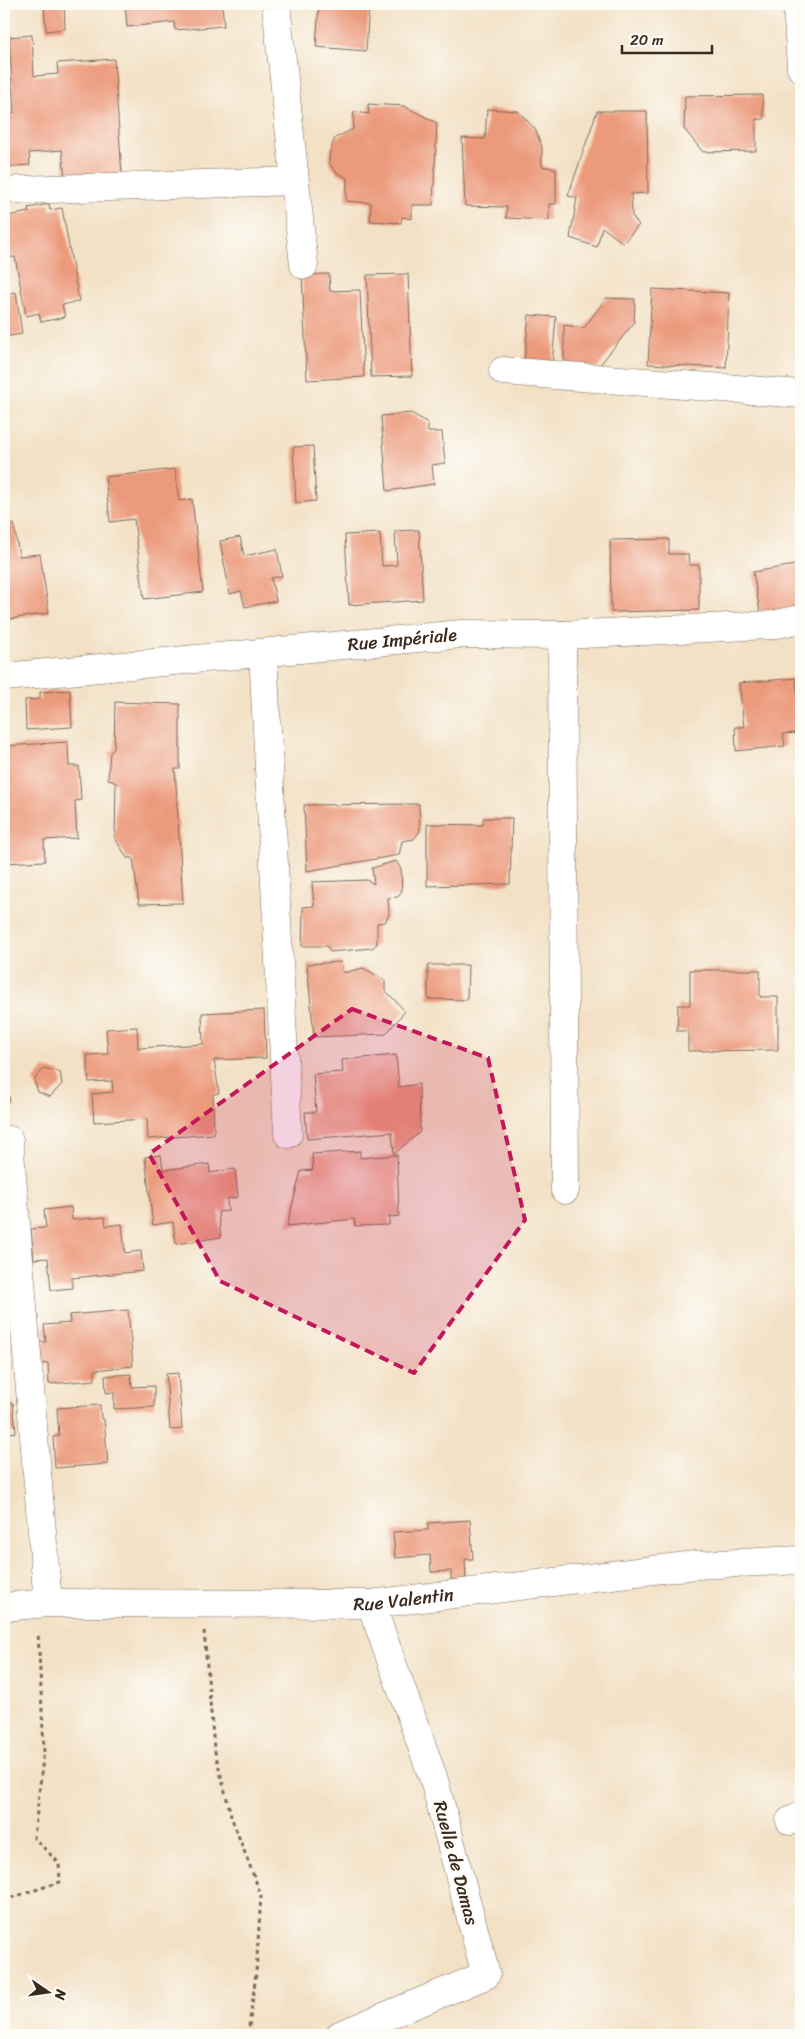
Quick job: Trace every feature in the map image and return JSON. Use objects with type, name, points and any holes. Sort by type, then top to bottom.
[{"type":"street","points":[[276,4],[304,266]]},
{"type":"street","points":[[797,4],[801,68]]},
{"type":"street","points":[[19,190],[294,181]]},
{"type":"street","points":[[504,371],[801,394]]},
{"type":"street","name":"Rue Impériale","points":[[4,677],[461,634],[562,635],[772,625],[801,619]]},
{"type":"street","points":[[562,635],[565,1190]]},
{"type":"street","points":[[262,653],[288,1134]]},
{"type":"street","points":[[9,1140],[43,1603]]},
{"type":"street","name":"Rue Valentin","points":[[4,1607],[43,1603],[371,1604],[695,1566],[801,1560]]},
{"type":"street","name":"Ruelle de Damas","points":[[340,2035],[486,1975],[434,1780],[371,1604]]},
{"type":"path","points":[[4,1900],[60,1882],[60,1863],[34,1838],[44,1749],[43,1603]]},
{"type":"path","points":[[202,1603],[214,1748],[232,1819],[261,1895],[256,1973],[248,2035]]},
{"type":"highlighted area","points":[[352,1009],[488,1058],[525,1220],[414,1373],[220,1281],[149,1154]]},
{"type":"building","points":[[44,4],[64,4],[65,29],[46,31]]},
{"type":"building","points":[[125,4],[222,4],[224,26],[175,30],[174,22],[127,27]]},
{"type":"building","points":[[319,4],[369,4],[366,51],[316,47]]},
{"type":"building","points":[[32,35],[34,76],[58,74],[57,63],[114,59],[122,175],[65,179],[62,150],[29,153],[30,165],[4,167],[4,114],[14,113],[9,37]]},
{"type":"building","points":[[762,95],[764,119],[756,119],[756,151],[703,152],[684,129],[685,96]]},
{"type":"building","points":[[368,104],[404,106],[437,123],[433,205],[412,205],[412,219],[402,217],[401,223],[370,221],[371,203],[346,201],[347,178],[336,172],[329,163],[330,151],[335,138],[353,129],[354,112],[369,114]]},
{"type":"building","points":[[487,109],[518,111],[535,129],[542,147],[542,166],[556,169],[556,204],[549,204],[549,220],[506,218],[507,207],[465,206],[462,138],[485,139]]},
{"type":"building","points":[[597,111],[647,111],[648,193],[631,194],[632,216],[639,225],[623,243],[602,227],[597,247],[570,238],[577,198],[568,196]]},
{"type":"building","points":[[49,204],[50,210],[62,208],[79,301],[62,305],[65,317],[41,322],[39,313],[26,316],[15,257],[4,258],[4,225],[9,224],[8,216],[29,212],[28,208]]},
{"type":"building","points":[[329,274],[330,291],[360,290],[364,377],[307,380],[302,275]]},
{"type":"building","points":[[408,274],[412,376],[371,377],[367,275]]},
{"type":"building","points":[[652,289],[729,293],[726,368],[648,364]]},
{"type":"building","points":[[16,292],[22,334],[4,337],[4,294]]},
{"type":"building","points":[[606,298],[635,299],[634,323],[598,367],[564,366],[564,325],[584,328]]},
{"type":"building","points":[[529,315],[556,317],[552,365],[524,362]]},
{"type":"building","points":[[411,413],[428,423],[428,432],[442,432],[445,463],[432,465],[434,484],[387,491],[381,416]]},
{"type":"building","points":[[313,446],[316,501],[296,503],[293,447]]},
{"type":"building","points":[[175,469],[179,501],[192,499],[203,592],[144,599],[134,519],[110,522],[105,477]]},
{"type":"building","points":[[14,524],[19,556],[40,554],[49,613],[4,620],[4,526]]},
{"type":"building","points":[[419,530],[423,600],[349,605],[345,535],[380,533],[382,566],[397,565],[395,531]]},
{"type":"building","points":[[240,537],[244,556],[277,549],[282,576],[271,578],[276,601],[245,607],[241,591],[230,594],[220,541]]},
{"type":"building","points":[[669,539],[669,554],[688,554],[689,565],[699,565],[699,610],[611,612],[610,540]]},
{"type":"building","points":[[801,564],[801,601],[796,602],[799,616],[762,623],[753,572]]},
{"type":"building","points":[[796,678],[800,733],[783,734],[785,746],[736,751],[735,727],[744,727],[739,683]]},
{"type":"building","points":[[70,690],[72,727],[26,730],[25,700],[40,699],[40,692]]},
{"type":"building","points":[[115,702],[180,704],[180,769],[175,769],[183,903],[139,904],[133,858],[127,858],[115,838],[116,783],[108,779],[110,752],[114,749]]},
{"type":"building","points":[[68,742],[69,766],[79,766],[81,800],[75,801],[77,838],[44,840],[45,861],[4,863],[4,746]]},
{"type":"building","points":[[419,804],[420,831],[414,839],[402,841],[399,855],[307,871],[304,805]]},
{"type":"building","points":[[483,818],[512,818],[510,884],[427,886],[427,824],[483,825]]},
{"type":"building","points":[[396,861],[401,869],[402,891],[398,897],[388,898],[389,914],[385,922],[377,923],[377,944],[372,948],[330,952],[327,946],[302,946],[303,907],[314,906],[312,882],[367,880],[374,884],[372,868]]},
{"type":"building","points":[[341,962],[343,973],[363,968],[385,980],[385,990],[405,1011],[386,1034],[314,1037],[307,964]]},
{"type":"building","points":[[428,965],[468,965],[467,1000],[428,999]]},
{"type":"building","points":[[690,970],[760,970],[760,997],[778,997],[778,1050],[688,1051],[688,1031],[677,1031],[678,1005],[690,1005]]},
{"type":"building","points":[[264,1010],[266,1058],[214,1060],[219,1093],[213,1094],[214,1134],[148,1139],[147,1119],[94,1122],[92,1094],[113,1092],[112,1081],[89,1082],[87,1055],[108,1054],[106,1029],[137,1027],[138,1048],[203,1044],[202,1013]]},
{"type":"building","points":[[396,1055],[399,1087],[419,1084],[420,1132],[394,1154],[392,1132],[307,1139],[305,1112],[316,1112],[313,1074],[343,1072],[342,1060]]},
{"type":"building","points":[[44,1068],[60,1072],[62,1084],[50,1097],[38,1092],[34,1080]]},
{"type":"building","points":[[4,1070],[10,1101],[4,1102]]},
{"type":"building","points":[[360,1151],[360,1158],[397,1155],[399,1216],[389,1217],[389,1225],[355,1226],[354,1219],[287,1226],[301,1171],[313,1170],[312,1154]]},
{"type":"building","points":[[161,1155],[163,1170],[209,1164],[210,1173],[235,1169],[238,1197],[227,1199],[228,1211],[218,1212],[221,1237],[176,1244],[173,1222],[153,1225],[145,1157]]},
{"type":"building","points":[[71,1207],[72,1220],[105,1217],[106,1226],[122,1224],[125,1253],[141,1251],[143,1271],[72,1278],[73,1288],[51,1290],[48,1258],[34,1259],[31,1229],[46,1228],[44,1210]]},
{"type":"building","points":[[128,1310],[133,1366],[95,1370],[95,1380],[49,1384],[48,1363],[41,1364],[40,1342],[46,1342],[44,1325],[70,1323],[69,1315]]},
{"type":"building","points":[[178,1373],[182,1429],[170,1430],[166,1374]]},
{"type":"building","points":[[131,1374],[132,1387],[154,1386],[154,1407],[114,1409],[114,1392],[106,1393],[105,1376]]},
{"type":"building","points":[[13,1403],[16,1432],[4,1434],[4,1404]]},
{"type":"building","points":[[100,1405],[101,1419],[104,1419],[108,1464],[55,1468],[53,1437],[59,1436],[57,1408]]},
{"type":"building","points":[[470,1520],[473,1559],[465,1559],[466,1580],[451,1580],[451,1571],[431,1572],[430,1555],[395,1558],[393,1532],[428,1530],[428,1523]]}]
